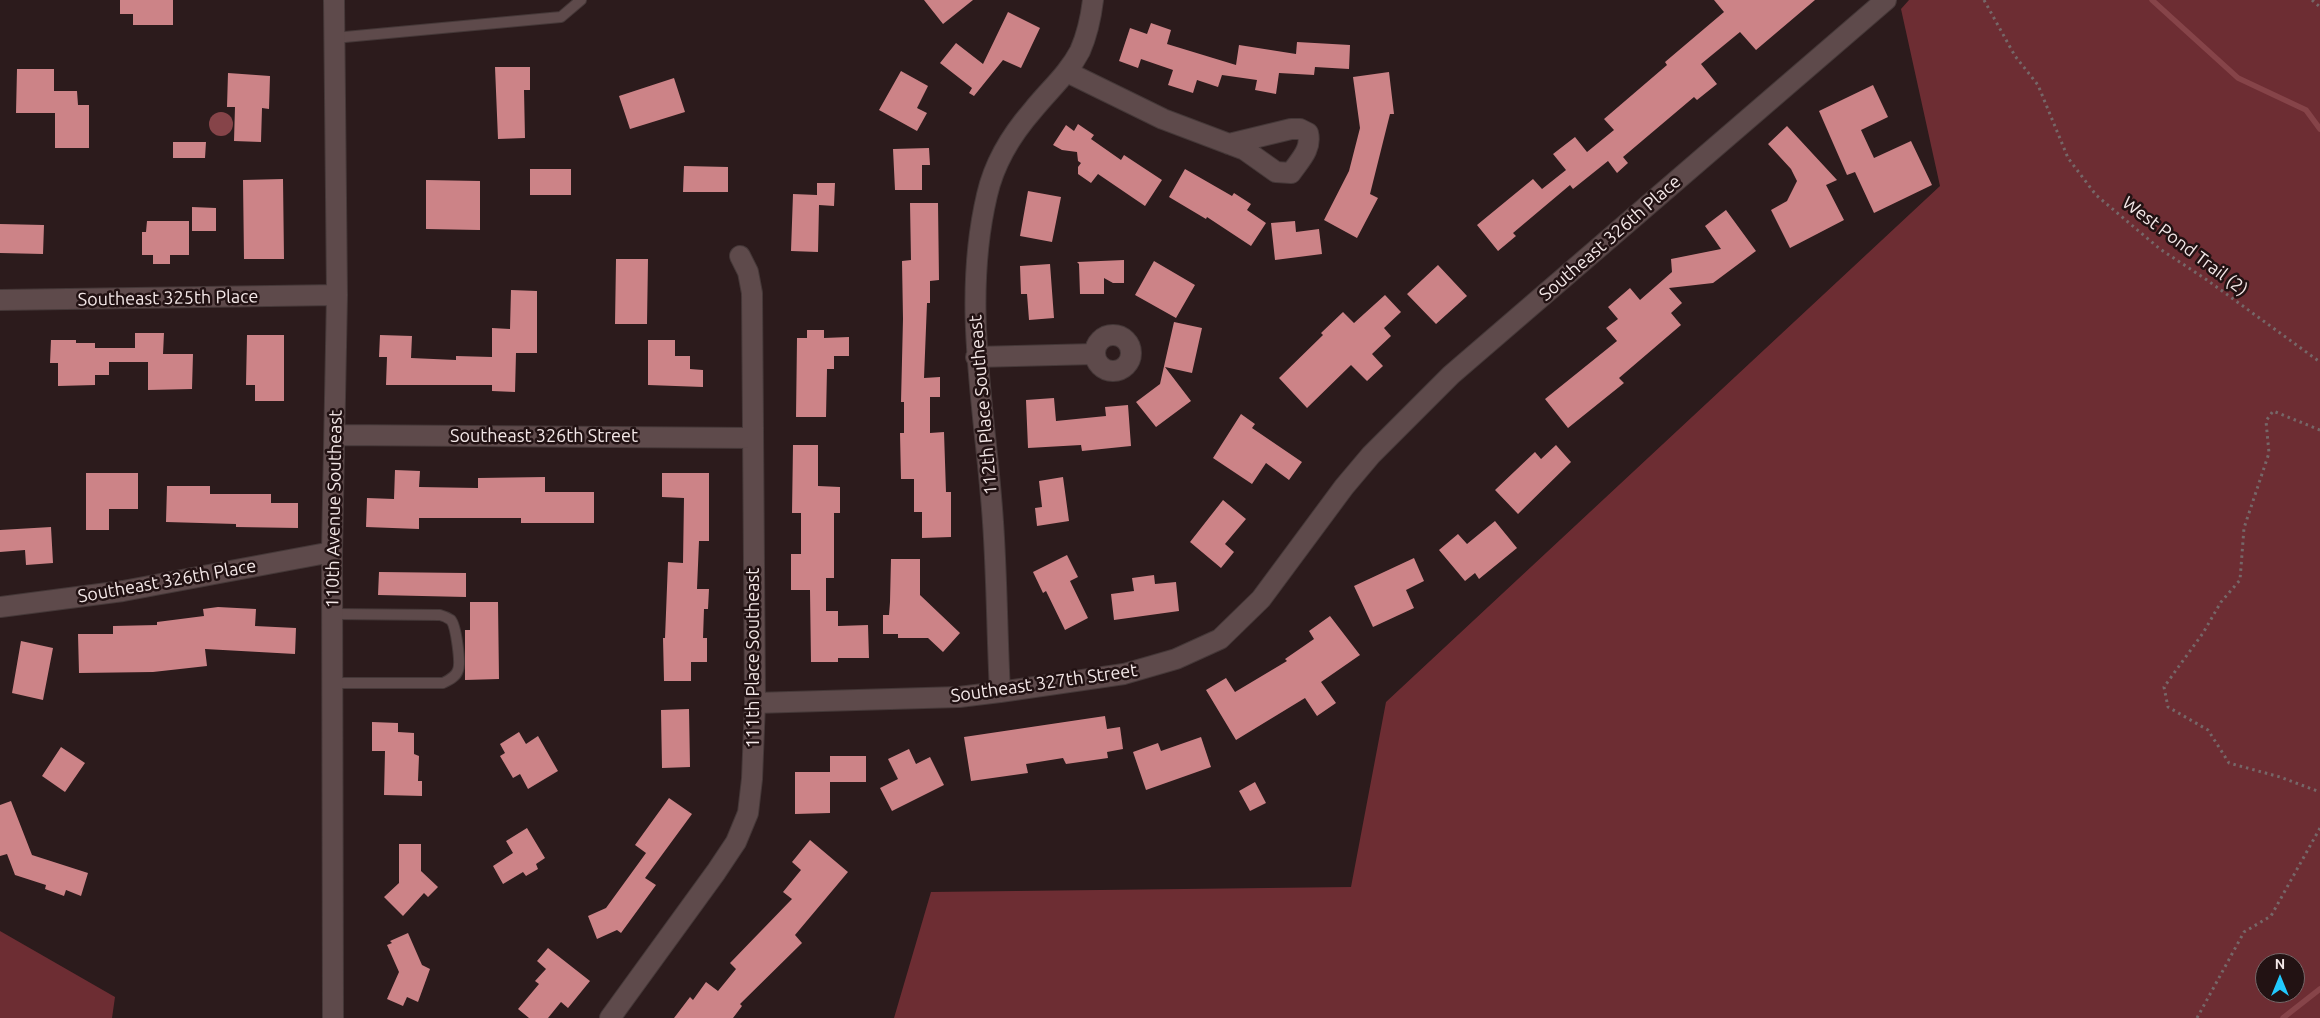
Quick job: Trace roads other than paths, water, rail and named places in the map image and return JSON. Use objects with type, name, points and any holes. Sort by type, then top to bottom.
[{"type":"street","name":"110th Avenue Southeast","points":[[333,1018],[332,552],[337,295],[334,0]]},
{"type":"street","name":"112th Place Southeast","points":[[1000,692],[993,522],[976,357],[977,254],[991,181],[1004,151],[1033,109],[1067,72],[1084,41],[1093,0]]},
{"type":"street","name":"Southeast 326th Place","points":[[1344,487],[1383,442],[1451,375],[1886,0]]},
{"type":"street","points":[[1067,72],[1163,119],[1229,144]]},
{"type":"street","name":"111th Place Southeast","points":[[610,1018],[716,872],[741,831],[748,812],[752,779],[755,703],[752,293],[748,272],[740,256]]},
{"type":"street","name":"Southeast 325th Place","points":[[0,300],[337,295]]},
{"type":"street","points":[[976,357],[1095,354]]},
{"type":"street","name":"Southeast 326th Street","points":[[335,435],[753,438]]},
{"type":"street","name":"Southeast 327th Street","points":[[755,703],[959,697],[1124,674],[1176,659],[1220,639],[1261,599],[1344,487]]},
{"type":"street","name":"Southeast 326th Place","points":[[0,607],[123,591],[332,552]]},
{"type":"lane","points":[[334,38],[561,17],[581,0]]},
{"type":"lane","points":[[332,614],[440,615],[450,619],[454,625],[459,659],[458,670],[453,678],[444,682],[333,684]]},
{"type":"waterway","points":[[2152,0],[2238,78],[2306,110],[2320,129]]},
{"type":"waterway","points":[[2283,1018],[2320,989]]}]
